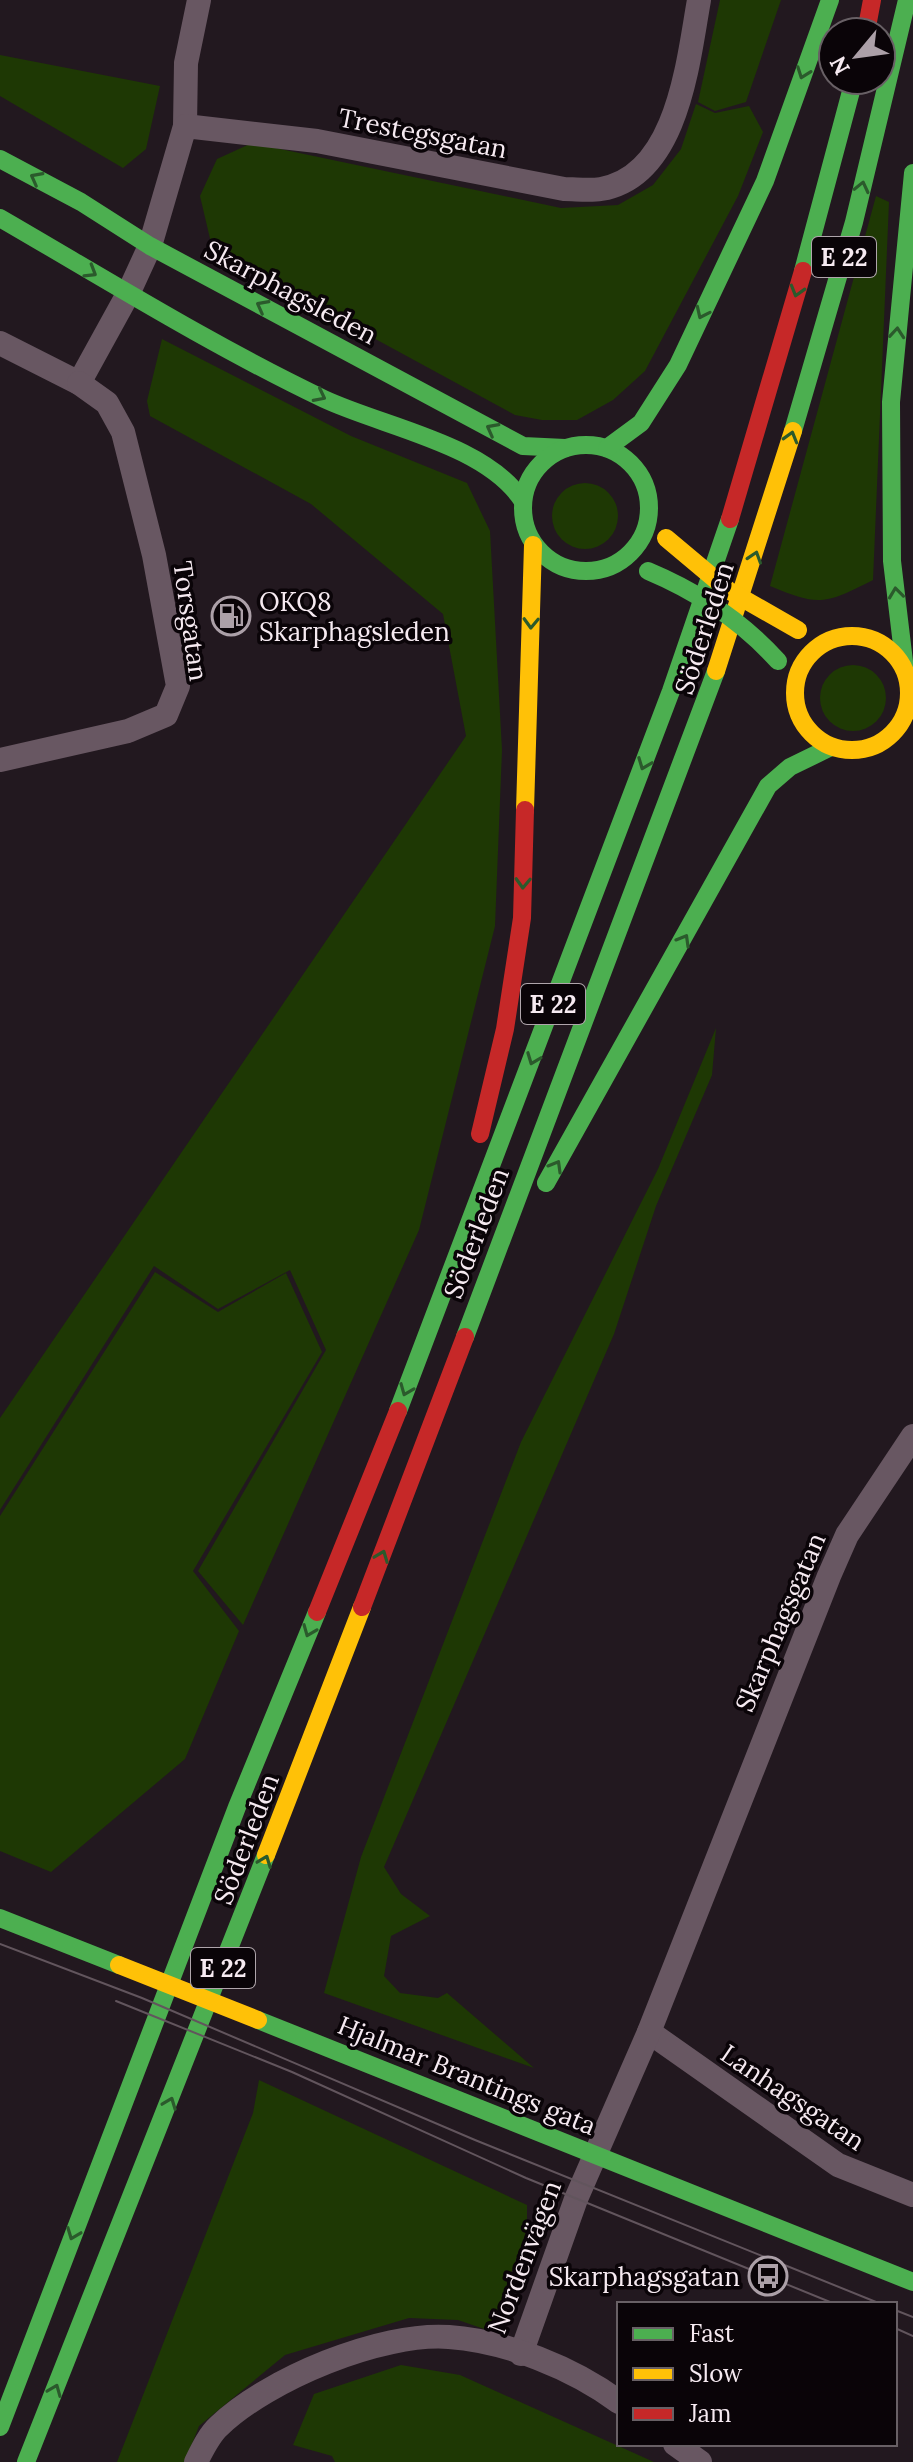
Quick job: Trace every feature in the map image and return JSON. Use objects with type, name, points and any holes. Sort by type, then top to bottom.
[{"type":"main road","points":[[607,448],[641,423],[678,365],[765,181],[830,0]]},
{"type":"main road","name":"Söderleden","points":[[26,2462],[235,1938],[703,711],[765,526],[854,222],[907,0]]},
{"type":"main road","name":"Söderleden","points":[[0,2427],[237,1807],[436,1318],[671,691],[730,519],[815,230],[850,96]]},
{"type":"main road","name":"Skarphagsleden","points":[[0,159],[81,202],[150,246],[523,446],[565,448]]},
{"type":"main road","points":[[533,545],[560,567],[589,572],[607,568],[648,571],[676,582],[716,607],[749,631],[778,661],[802,721],[819,741],[831,747],[857,751],[879,744],[902,722],[911,701],[892,561],[891,402],[913,173]]},
{"type":"main road","points":[[0,218],[128,294],[326,400],[474,459],[510,482],[522,500],[533,545],[522,918],[505,1029],[436,1318]]},
{"type":"main road","points":[[522,500],[530,476],[545,459],[565,448],[584,445],[607,448],[624,458],[639,475],[666,538],[699,570],[731,593],[798,630],[832,639]]},
{"type":"main road","points":[[607,568],[638,544],[647,524],[648,502]]},
{"type":"main road","points":[[794,697],[800,668],[815,649],[832,639],[858,635],[871,638],[889,648],[905,670]]},
{"type":"main road","points":[[879,744],[909,751]]},
{"type":"main road","points":[[476,1307],[706,901],[753,809],[768,786],[790,767],[831,747]]},
{"type":"main road","name":"Hjalmar Brantings gata","points":[[0,1918],[913,2282]]},
{"type":"street","points":[[79,383],[128,294],[150,246],[185,126],[186,63],[199,0]]},
{"type":"street","name":"Trestegsgatan","points":[[185,126],[317,141],[564,189],[601,189],[625,180],[658,152],[681,96],[699,0]]},
{"type":"street","name":"Torsgatan","points":[[0,343],[79,383],[107,403],[123,432],[154,555],[178,686],[166,715],[128,731],[0,760]]},
{"type":"street","name":"Skarphagsgatan","points":[[595,2154],[649,2032],[847,1535],[913,1436]]},
{"type":"street","name":"Lanhagsgatan","points":[[649,2032],[838,2165],[913,2195]]},
{"type":"street","name":"Nordenvägen","points":[[196,2462],[216,2429],[245,2403],[302,2373],[347,2357],[421,2336],[470,2339],[521,2354],[595,2154]]},
{"type":"street","points":[[521,2354],[570,2373],[617,2401]]},
{"type":"street","points":[[678,2446],[700,2462]]},
{"type":"green space","points":[[720,0],[781,0],[746,102],[715,111],[698,102]]},
{"type":"green space","points":[[0,55],[160,86],[146,149],[123,168],[0,96]]},
{"type":"green space","points":[[696,104],[715,113],[749,106],[763,132],[738,196],[645,371],[613,400],[577,420],[542,420],[515,415],[234,262],[212,247],[200,196],[217,159],[252,143],[561,208],[618,205],[653,185],[681,149]]},
{"type":"green space","points":[[876,196],[889,202],[873,580],[832,598],[812,600],[770,586]]},
{"type":"green space","points":[[162,339],[351,436],[467,483],[490,531],[502,750],[495,926],[419,1230],[243,1625],[198,1571],[326,1350],[290,1270],[218,1309],[154,1266],[0,1510],[0,1418],[466,736],[443,614],[311,504],[150,416],[147,401]]},
{"type":"green space","points":[[578,483],[592,483],[604,488],[613,497],[618,516],[616,529],[609,540],[592,549],[578,549],[566,544],[557,535],[552,523],[552,509],[557,497],[566,488]]},
{"type":"green space","points":[[846,665],[860,665],[872,670],[881,679],[886,698],[884,711],[877,722],[860,731],[846,731],[834,726],[825,717],[820,705],[820,691],[825,679],[834,670]]},
{"type":"green space","points":[[716,1028],[712,1075],[656,1206],[614,1334],[384,1867],[401,1894],[430,1916],[391,1936],[384,1976],[400,1993],[438,1998],[447,1993],[534,2068],[324,1993],[361,1857],[521,1442],[658,1169]]},
{"type":"green space","points":[[155,1272],[218,1312],[286,1273],[322,1352],[193,1571],[239,1631],[185,1759],[51,1872],[0,1851],[0,1516]]},
{"type":"green space","points":[[259,2080],[527,2205],[527,2230],[490,2331],[458,2320],[409,2318],[285,2355],[199,2426],[185,2462],[117,2462],[253,2113]]},
{"type":"green space","points":[[401,2365],[460,2375],[654,2462],[335,2462],[332,2456],[293,2445],[314,2394]]},
{"type":"tram line","points":[[0,1944],[142,1998],[475,2140],[876,2302]]},
{"type":"tram line","points":[[116,2001],[292,2072],[526,2178],[830,2302]]},
{"type":"tram line","points":[[897,2311],[913,2317]]},
{"type":"tram line","points":[[897,2329],[913,2336]]},
{"type":"traffic: fast","points":[[607,448],[641,423],[678,365],[765,181],[830,0]]},
{"type":"traffic: fast","points":[[793,431],[854,222],[907,0]]},
{"type":"traffic: fast","points":[[803,271],[850,96]]},
{"type":"traffic: fast","points":[[0,159],[81,202],[150,246],[523,446],[565,448]]},
{"type":"traffic: fast","points":[[905,670],[892,561],[891,402],[913,173]]},
{"type":"traffic: fast","points":[[0,218],[160,312],[283,379],[348,409],[459,451],[505,481],[522,500]]},
{"type":"traffic: fast","points":[[586,445],[610,450],[630,464],[644,484],[649,508],[644,532],[630,552],[610,566],[586,571],[562,566],[542,552],[528,532],[523,508],[528,484],[542,464],[562,450],[586,445]]},
{"type":"traffic: fast","points":[[398,1411],[671,691],[730,519]]},
{"type":"traffic: fast","points":[[648,571],[718,608],[778,661]]},
{"type":"traffic: fast","points":[[465,1337],[716,671]]},
{"type":"traffic: fast","points":[[546,1183],[768,786],[790,767],[831,747]]},
{"type":"traffic: fast","points":[[0,2427],[237,1807],[317,1612]]},
{"type":"traffic: fast","points":[[26,2462],[266,1855]]},
{"type":"traffic: fast","points":[[0,1918],[119,1965]]},
{"type":"traffic: fast","points":[[258,2020],[913,2282]]},
{"type":"traffic: slow","points":[[716,671],[793,431]]},
{"type":"traffic: slow","points":[[666,538],[728,590],[798,630]]},
{"type":"traffic: slow","points":[[525,810],[533,545]]},
{"type":"traffic: slow","points":[[852,636],[874,640],[892,653],[905,671],[909,693],[905,715],[892,733],[874,746],[852,750],[830,746],[812,733],[799,715],[795,693],[799,671],[812,653],[830,640],[852,636]]},
{"type":"traffic: slow","points":[[266,1855],[362,1607]]},
{"type":"traffic: slow","points":[[119,1965],[258,2020]]},
{"type":"traffic: jam","points":[[869,16],[872,0]]},
{"type":"traffic: jam","points":[[730,519],[803,271]]},
{"type":"traffic: jam","points":[[480,1134],[505,1029],[522,918],[525,810]]},
{"type":"traffic: jam","points":[[362,1607],[465,1337]]},
{"type":"traffic: jam","points":[[317,1612],[398,1411]]},
{"type":"place","name":"OKQ8 Skarphagsleden","points":[[231,616]]},
{"type":"place","name":"Skarphagsgatan","points":[[768,2276]]}]
